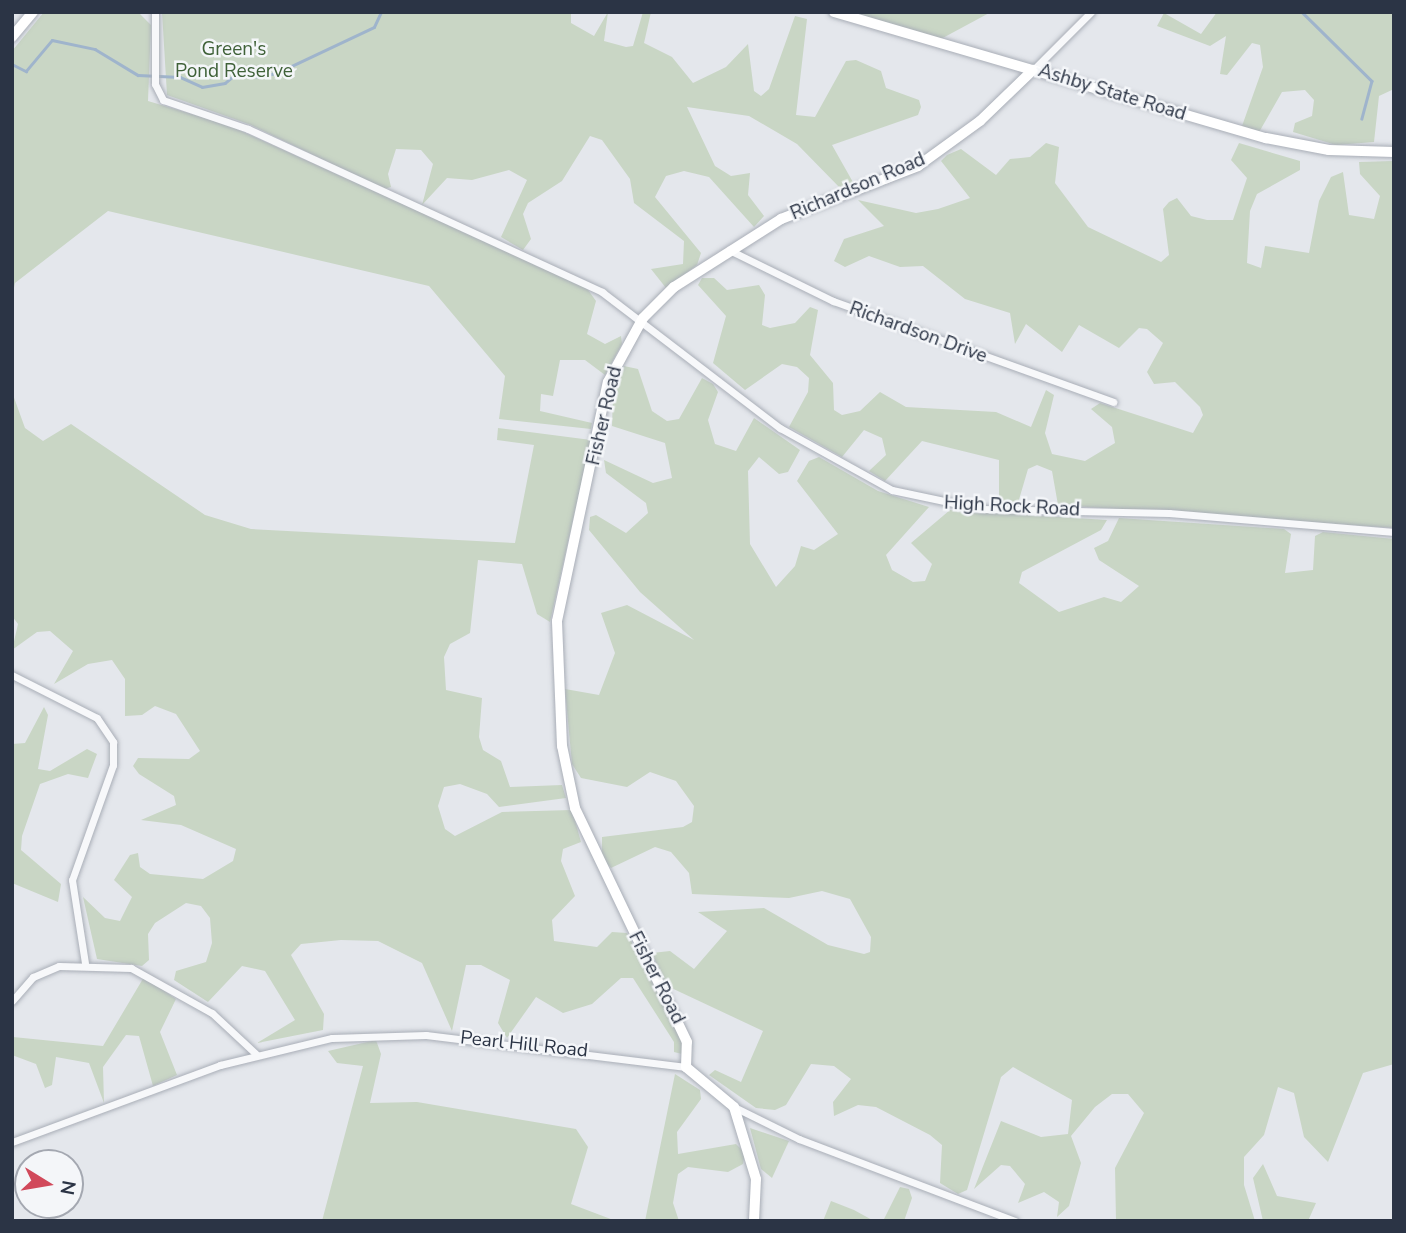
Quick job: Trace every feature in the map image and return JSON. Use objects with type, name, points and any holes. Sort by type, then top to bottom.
[{"type":"main road","name":"Ashby State Road","points":[[834,12],[1284,143],[1394,152]]},
{"type":"street","points":[[12,37],[33,12]]},
{"type":"street","points":[[155,12],[155,84],[163,100],[248,129],[576,279],[643,318]]},
{"type":"street","name":"Richardson Road","points":[[643,318],[674,287],[728,249],[781,219],[918,166],[980,121],[1091,12]]},
{"type":"street","name":"Richardson Drive","points":[[728,249],[833,301],[1113,402]]},
{"type":"street","name":"High Rock Road","points":[[643,318],[780,428],[914,497],[982,509],[1168,513],[1394,532]]},
{"type":"street","name":"Fisher Road","points":[[643,318],[608,382],[564,578],[557,625],[559,719],[575,808],[686,1038],[686,1067]]},
{"type":"street","points":[[12,675],[97,718],[113,742],[113,765],[72,880],[85,963]]},
{"type":"street","points":[[12,1002],[38,974],[85,963],[131,968],[163,982],[220,1018],[257,1055]]},
{"type":"street","name":"Pearl Hill Road","points":[[12,1142],[257,1055],[394,1034],[686,1067]]},
{"type":"street","points":[[686,1067],[734,1107],[799,1139],[1015,1221]]},
{"type":"street","points":[[734,1107],[757,1180],[754,1221]]},
{"type":"green space","points":[[44,12],[140,14],[151,25],[148,101],[228,125],[586,287],[596,301],[587,334],[605,344],[621,336],[622,344],[605,375],[585,360],[560,360],[553,396],[541,394],[540,411],[592,423],[591,429],[499,419],[505,376],[429,286],[108,211],[15,283],[12,297],[12,51]]},
{"type":"green space","name":"Green's Pond Reserve","points":[[162,12],[571,12],[571,23],[594,36],[608,12],[604,41],[626,47],[633,46],[643,12],[651,12],[644,43],[672,57],[693,83],[726,67],[748,44],[754,91],[761,96],[769,89],[795,16],[807,19],[796,115],[815,117],[846,61],[856,60],[881,71],[886,88],[919,100],[921,107],[918,115],[832,145],[854,184],[842,190],[797,144],[749,116],[687,107],[715,166],[731,176],[750,173],[748,195],[764,216],[754,227],[709,177],[684,171],[666,176],[655,197],[701,253],[697,265],[666,288],[651,269],[683,264],[684,241],[634,203],[630,179],[602,140],[590,136],[562,181],[528,203],[523,214],[531,239],[523,250],[501,237],[527,180],[509,170],[472,180],[447,178],[422,205],[433,164],[421,150],[396,149],[388,174],[391,187],[384,189],[251,125],[167,95]]},
{"type":"green space","points":[[848,12],[991,12],[939,40]]},
{"type":"green space","points":[[1217,12],[1394,12],[1394,89],[1379,96],[1374,142],[1336,145],[1293,132],[1295,123],[1312,116],[1314,100],[1305,90],[1282,92],[1258,134],[1242,126],[1263,67],[1260,45],[1252,43],[1227,75],[1220,74],[1226,36],[1210,46],[1157,26],[1164,13],[1201,34]]},
{"type":"green space","points":[[1046,143],[1059,147],[1055,183],[1088,227],[1161,262],[1169,255],[1163,209],[1169,202],[1177,198],[1191,216],[1207,220],[1233,220],[1247,178],[1231,160],[1239,143],[1300,161],[1300,170],[1257,194],[1250,211],[1247,263],[1261,268],[1265,246],[1309,253],[1319,201],[1331,177],[1343,172],[1349,215],[1374,219],[1380,196],[1360,174],[1359,162],[1394,161],[1394,528],[1058,505],[1052,471],[1037,465],[1028,469],[1018,503],[999,502],[999,460],[922,441],[885,481],[869,471],[886,455],[882,438],[864,430],[842,457],[789,427],[808,392],[809,378],[797,367],[782,364],[745,390],[713,363],[726,316],[698,285],[702,278],[714,278],[727,290],[759,285],[765,295],[762,325],[770,328],[795,323],[810,307],[818,310],[810,355],[833,383],[834,410],[842,415],[860,411],[880,392],[906,407],[996,412],[1031,427],[1046,390],[1054,395],[1045,433],[1052,454],[1085,461],[1115,443],[1112,427],[1091,409],[1100,403],[1193,433],[1203,415],[1200,407],[1175,382],[1154,384],[1147,372],[1163,343],[1147,329],[1139,328],[1119,348],[1079,325],[1062,352],[1026,324],[1015,344],[1010,313],[965,299],[923,266],[900,267],[869,256],[845,267],[834,261],[844,239],[884,226],[858,200],[916,213],[938,209],[970,198],[941,161],[947,155],[961,149],[996,175],[1010,159],[1030,157]]},
{"type":"green space","points":[[624,366],[638,369],[652,411],[667,421],[679,419],[702,378],[713,384],[718,392],[708,420],[715,444],[736,451],[754,418],[800,450],[788,472],[779,474],[759,457],[748,471],[750,544],[776,587],[795,566],[801,546],[814,550],[838,534],[797,481],[809,461],[819,457],[878,491],[929,507],[886,555],[892,570],[913,582],[925,581],[932,564],[911,543],[950,510],[1107,520],[1101,530],[1022,572],[1019,583],[1059,612],[1104,597],[1121,602],[1139,586],[1099,560],[1094,548],[1108,541],[1119,518],[1284,529],[1291,534],[1285,573],[1313,570],[1315,536],[1323,532],[1394,539],[1394,1064],[1363,1073],[1328,1162],[1304,1137],[1294,1093],[1278,1087],[1264,1135],[1244,1157],[1244,1185],[1255,1221],[1116,1221],[1115,1168],[1144,1113],[1128,1094],[1112,1094],[1095,1107],[1071,1136],[1081,1163],[1069,1206],[1057,1217],[1059,1202],[1044,1192],[1018,1203],[1025,1184],[1010,1166],[1001,1165],[974,1189],[1001,1121],[1041,1137],[1068,1134],[1072,1100],[1013,1067],[1001,1077],[967,1190],[958,1194],[940,1183],[942,1145],[930,1135],[876,1107],[858,1105],[834,1116],[833,1102],[851,1079],[834,1066],[811,1064],[786,1105],[775,1110],[756,1108],[709,1075],[715,1070],[741,1082],[763,1031],[665,985],[652,953],[670,951],[694,969],[727,931],[698,912],[764,908],[828,945],[864,954],[870,952],[871,937],[850,899],[822,891],[789,898],[692,894],[689,873],[671,852],[655,847],[611,868],[602,858],[602,837],[683,827],[692,822],[694,806],[676,781],[650,772],[627,787],[581,778],[572,764],[565,689],[599,695],[615,653],[601,613],[627,605],[694,640],[640,592],[589,530],[590,517],[596,515],[626,533],[648,513],[646,503],[606,473],[604,460],[653,483],[672,478],[665,443],[612,426],[613,395]]},
{"type":"green space","points":[[12,392],[25,428],[43,441],[71,424],[205,515],[251,529],[515,543],[534,445],[497,440],[498,428],[591,440],[550,622],[537,614],[522,564],[478,560],[470,633],[450,644],[444,657],[446,690],[482,698],[479,737],[483,750],[501,761],[510,787],[562,785],[566,798],[499,807],[487,794],[460,784],[444,787],[438,806],[445,829],[455,836],[502,812],[572,810],[581,842],[563,849],[561,861],[575,896],[552,920],[554,941],[597,947],[612,932],[627,933],[682,1039],[682,1054],[674,1052],[674,1042],[633,978],[621,978],[592,1004],[563,1013],[536,997],[507,1038],[498,1023],[510,980],[481,965],[466,965],[452,1031],[422,963],[378,941],[341,940],[301,944],[291,955],[324,1014],[323,1030],[257,1043],[295,1020],[265,971],[242,966],[208,1002],[174,980],[176,971],[206,962],[212,943],[210,918],[201,906],[186,903],[155,923],[148,934],[149,960],[142,966],[97,959],[83,897],[105,918],[120,921],[132,897],[114,880],[130,855],[138,853],[140,867],[150,874],[203,879],[233,861],[236,849],[181,825],[141,820],[176,805],[174,796],[139,774],[133,766],[138,758],[189,759],[200,751],[176,714],[155,706],[142,715],[125,716],[125,679],[112,660],[88,664],[54,684],[73,651],[50,631],[37,632],[12,650],[18,624],[12,616]]},
{"type":"green space","points":[[44,707],[48,715],[38,769],[50,771],[87,749],[97,754],[88,778],[68,774],[40,784],[22,836],[21,850],[61,884],[58,902],[12,883],[12,744],[25,743]]},
{"type":"green space","points":[[144,977],[176,999],[160,1032],[177,1075],[153,1086],[139,1036],[126,1035],[103,1067],[104,1103],[89,1063],[56,1057],[52,1085],[45,1088],[36,1064],[12,1055],[13,1037],[103,1046]]},
{"type":"green space","points":[[376,1040],[381,1054],[370,1103],[417,1102],[576,1129],[588,1147],[571,1204],[616,1221],[322,1221],[363,1066],[337,1063],[328,1051]]},
{"type":"green space","points":[[675,1074],[700,1090],[701,1099],[677,1132],[678,1154],[736,1144],[745,1153],[743,1164],[728,1172],[688,1167],[678,1174],[673,1203],[679,1221],[645,1221]]},
{"type":"green space","points":[[750,1128],[789,1141],[772,1178],[761,1169]]},
{"type":"green space","points":[[1263,1164],[1277,1196],[1316,1203],[1308,1221],[1263,1221],[1253,1178]]},
{"type":"green space","points":[[900,1187],[909,1189],[912,1198],[904,1221],[883,1221]]},
{"type":"green space","points":[[831,1201],[854,1210],[874,1221],[823,1221]]},
{"type":"waterway","points":[[12,64],[26,71],[52,40],[95,49],[138,75],[180,77],[202,87],[225,83],[238,72],[260,77],[279,72],[374,27],[381,12]]},
{"type":"waterway","points":[[1302,12],[1372,81],[1362,119]]}]
